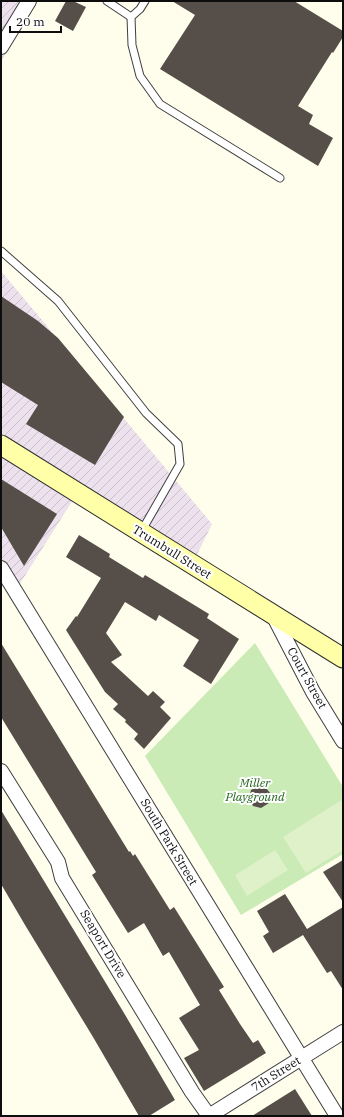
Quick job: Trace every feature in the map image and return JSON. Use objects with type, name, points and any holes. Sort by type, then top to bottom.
[{"type":"street","points":[[1,47],[29,1]]},
{"type":"street","name":"Trumbull Street","points":[[1,445],[343,658]]},
{"type":"street","name":"South Park Street","points":[[1,568],[337,1116]]},
{"type":"street","name":"Court Street","points":[[273,615],[313,692],[343,741]]},
{"type":"street","name":"Seaport Drive","points":[[1,771],[58,862],[62,878],[192,1092],[209,1116]]},
{"type":"street","name":"7th Street","points":[[209,1116],[343,1032]]},
{"type":"lane","points":[[107,1],[132,17]]},
{"type":"lane","points":[[145,1],[132,17],[132,45],[140,76],[160,104],[280,178]]},
{"type":"lane","points":[[1,251],[58,301],[146,413],[178,444],[180,464],[141,532]]},
{"type":"shaded area","points":[[1,1],[37,1],[1,61]]},
{"type":"shaded area","points":[[1,271],[212,524],[193,563],[78,492],[16,590],[1,563]]},
{"type":"green space","name":"Miller Playground","points":[[255,643],[343,787],[343,854],[241,915],[145,756]]},
{"type":"green space","points":[[343,799],[343,850],[306,873],[283,837]]},
{"type":"green space","points":[[275,850],[288,870],[247,896],[235,875]]},
{"type":"building","points":[[66,1],[73,1],[86,7],[73,31],[55,21]]},
{"type":"building","points":[[172,1],[294,1],[343,31],[343,37],[298,106],[313,115],[309,124],[333,138],[318,166],[160,69],[195,15]]},
{"type":"building","points":[[1,296],[38,321],[58,338],[124,417],[95,465],[26,424],[38,405],[1,382]]},
{"type":"building","points":[[1,479],[57,514],[24,566],[1,527]]},
{"type":"building","points":[[79,535],[110,554],[109,557],[143,578],[145,575],[209,614],[207,618],[239,639],[211,684],[183,666],[199,640],[159,615],[156,621],[125,602],[106,633],[122,655],[111,662],[148,696],[153,691],[165,702],[160,707],[171,718],[144,749],[134,739],[138,734],[125,722],[126,720],[113,709],[118,704],[105,692],[66,630],[76,616],[77,617],[101,578],[66,557]]},
{"type":"building","points":[[1,643],[129,852],[130,851],[133,856],[135,854],[170,910],[174,907],[224,987],[219,990],[240,1024],[253,1043],[258,1040],[266,1053],[204,1091],[184,1058],[199,1050],[179,1018],[200,1005],[169,952],[163,956],[144,923],[128,933],[92,875],[96,872],[1,717]]},
{"type":"building","points":[[258,786],[266,788],[271,794],[269,803],[261,808],[253,806],[249,799],[251,790]]},
{"type":"building","points":[[1,810],[175,1100],[149,1116],[139,1116],[1,884]]},
{"type":"building","points":[[343,860],[343,902],[323,872]]},
{"type":"building","points":[[285,894],[307,929],[343,907],[343,990],[331,971],[327,973],[303,935],[273,953],[263,936],[269,932],[257,911]]},
{"type":"building","points":[[295,1089],[312,1116],[252,1116]]}]
